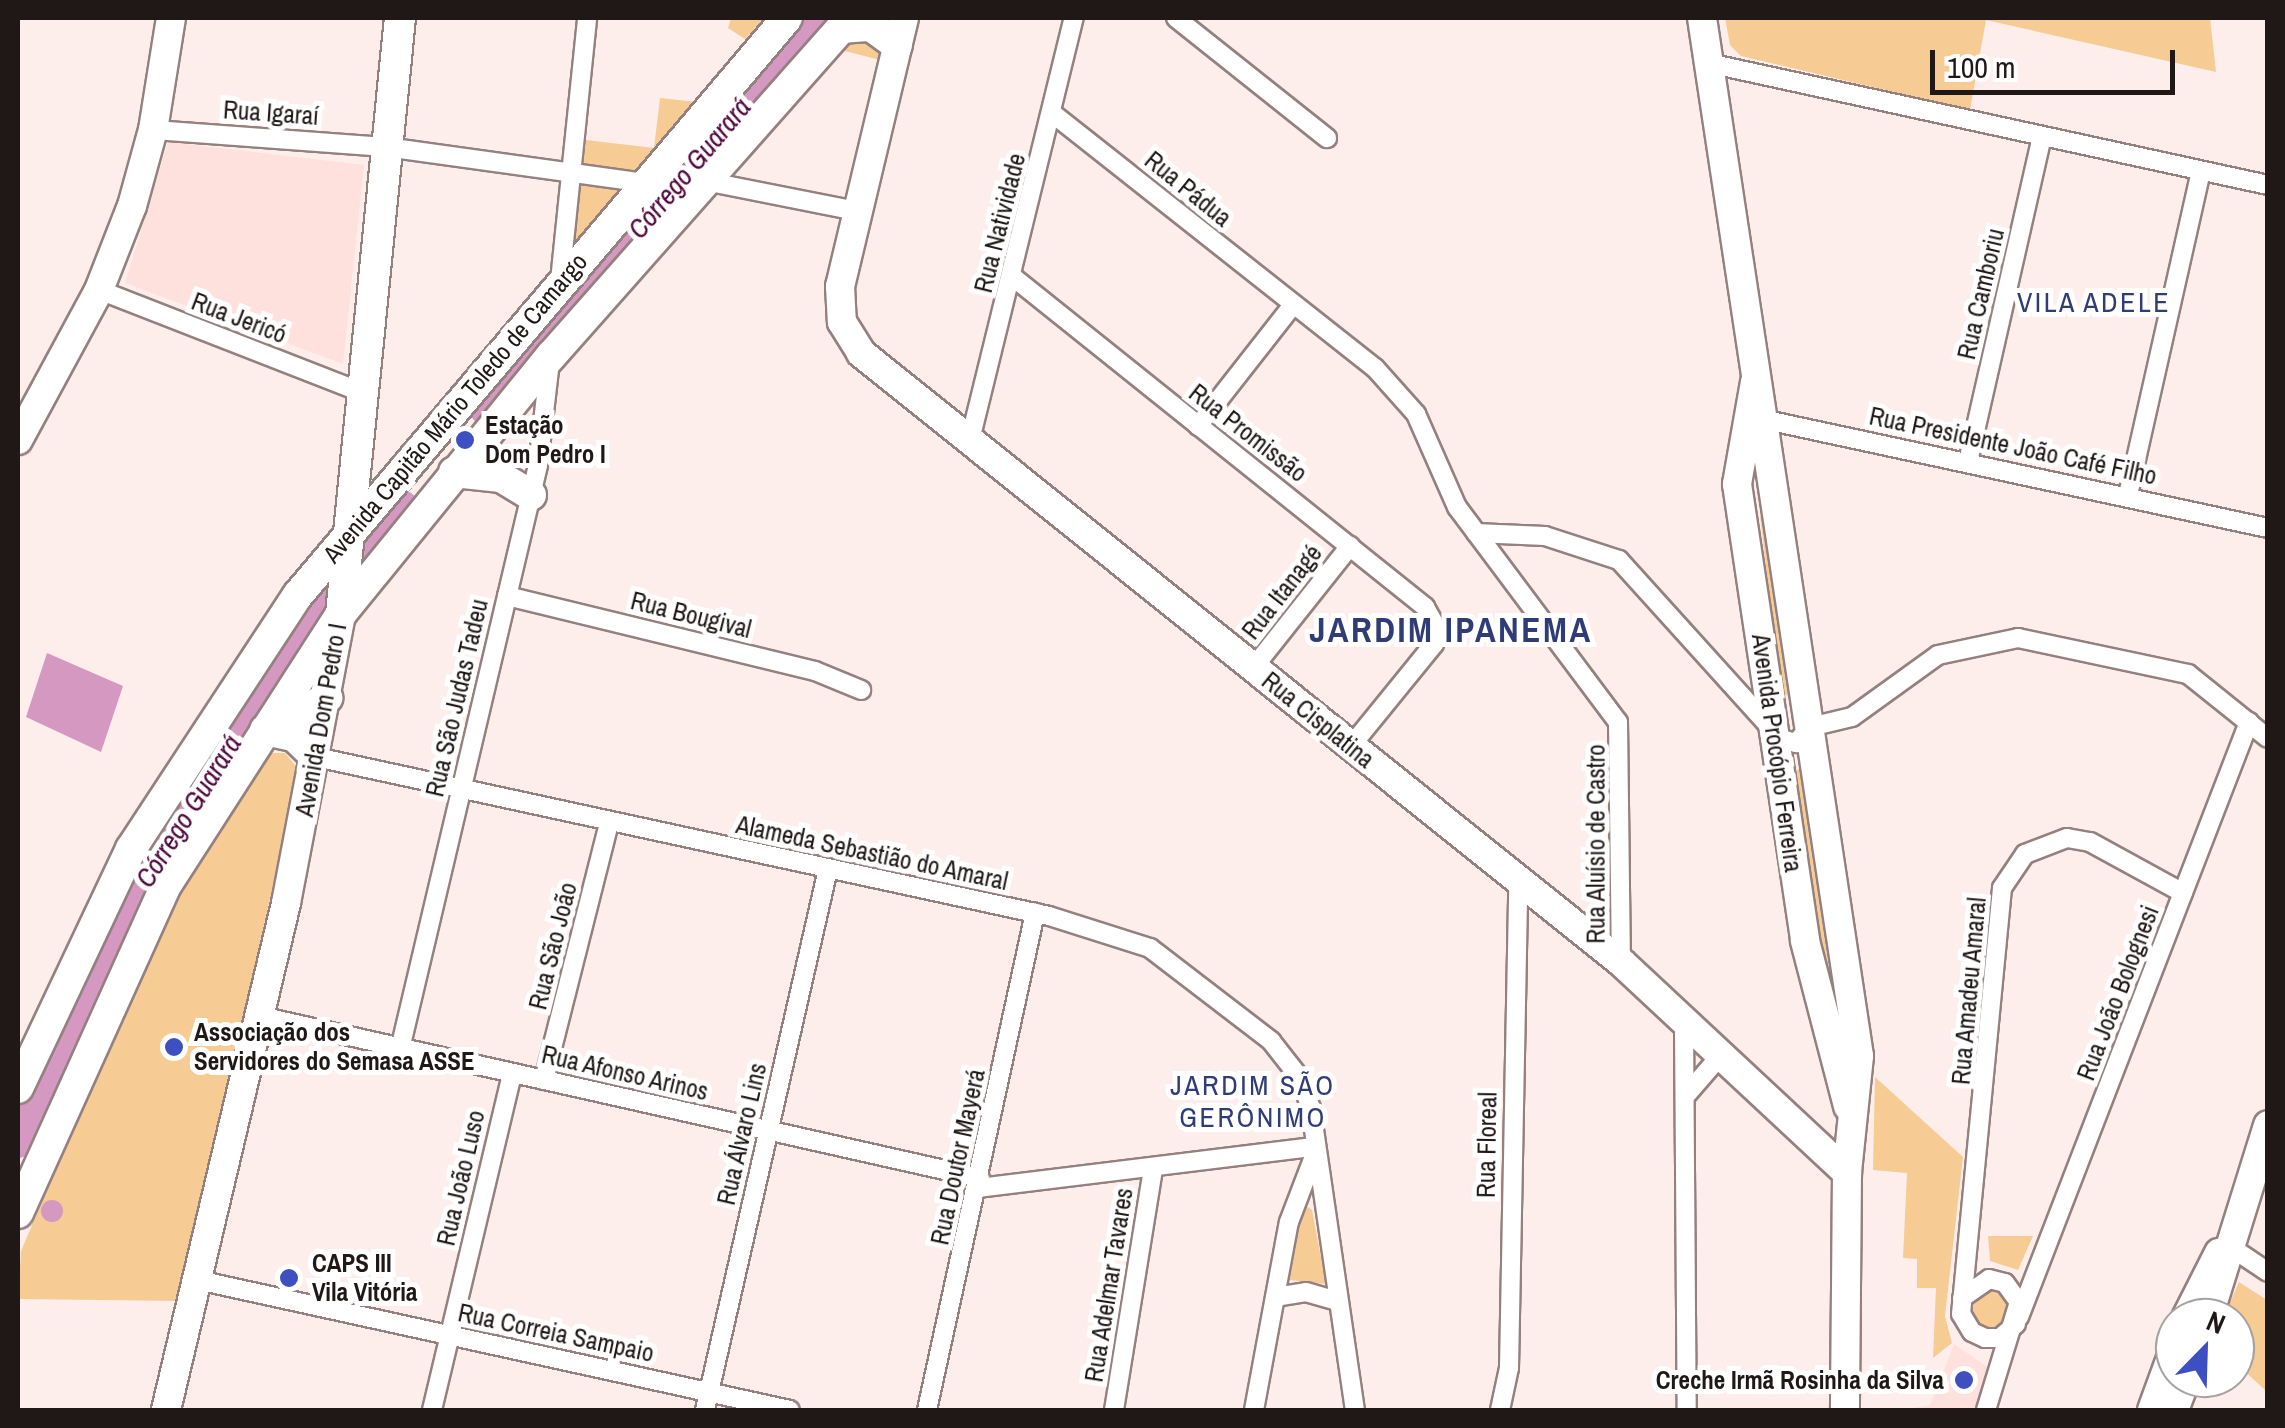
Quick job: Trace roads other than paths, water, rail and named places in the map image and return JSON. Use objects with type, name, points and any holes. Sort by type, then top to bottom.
[{"type":"main road","name":"Avenida Dom Pedro I","points":[[341,606],[400,18]]},
{"type":"main road","name":"Avenida Capitão Mário Toledo de Camargo","points":[[18,1088],[132,849],[236,681],[347,545],[408,457],[787,18]]},
{"type":"main road","name":"Avenida Capitão Mário Toledo de Camargo","points":[[18,1213],[140,935],[341,606],[551,356],[850,21]]},
{"type":"main road","points":[[850,21],[901,31]]},
{"type":"main road","points":[[356,438],[408,457]]},
{"type":"main road","points":[[454,472],[501,477],[531,495]]},
{"type":"main road","points":[[265,730],[326,698]]},
{"type":"main road","points":[[265,730],[294,736],[316,758]]},
{"type":"street","points":[[18,440],[99,290],[153,130],[171,18]]},
{"type":"street","points":[[560,284],[586,18]]},
{"type":"street","name":"Rua Natividade","points":[[970,440],[1074,18]]},
{"type":"street","points":[[1176,18],[1327,138]]},
{"type":"street","name":"Avenida Procópio Ferreira","points":[[1702,18],[1757,376],[1757,418],[1810,728],[1859,1056],[1848,1173]]},
{"type":"street","name":"Rua Cisplatina","points":[[901,31],[838,296],[850,339],[970,440],[1621,962],[1848,1173]]},
{"type":"street","points":[[1708,63],[2268,185]]},
{"type":"street","name":"Rua Pádua","points":[[1052,113],[1293,305]]},
{"type":"street","name":"Rua Igaraí","points":[[153,130],[386,146],[647,183]]},
{"type":"street","name":"Rua Camboriu","points":[[1968,462],[2042,137]]},
{"type":"street","points":[[2128,496],[2201,172]]},
{"type":"street","points":[[705,181],[858,210]]},
{"type":"street","name":"Rua Promissão","points":[[1013,278],[1425,607],[1436,638],[1351,746]]},
{"type":"street","name":"Rua Jericó","points":[[99,290],[360,392]]},
{"type":"street","points":[[1198,426],[1293,305]]},
{"type":"street","name":"Rua Aluísio de Castro","points":[[1293,305],[1375,368],[1408,403],[1476,534],[1618,722],[1621,962]]},
{"type":"street","name":"Rua São Judas Tadeu","points":[[400,1049],[531,495],[551,356]]},
{"type":"street","name":"Avenida Procópio Ferreira","points":[[1757,418],[1737,484],[1804,941],[1853,1126]]},
{"type":"street","name":"Rua Presidente João Café Filho","points":[[1757,418],[2268,528]]},
{"type":"street","points":[[1476,534],[1545,536],[1619,560],[1774,726],[1793,710],[1810,728],[1852,717],[1938,655],[2018,638],[2188,674],[2268,738]]},
{"type":"street","name":"Rua Itanagé","points":[[1253,668],[1350,546]]},
{"type":"street","name":"Rua Bougival","points":[[507,596],[815,671],[861,690]]},
{"type":"street","name":"Avenida Dom Pedro I","points":[[166,1410],[260,1016],[316,758],[341,606]]},
{"type":"street","name":"Rua João Bolognesi","points":[[1986,1410],[2249,722]]},
{"type":"street","name":"Alameda Sebastião do Amaral","points":[[316,758],[1036,914],[1150,948],[1271,1041],[1307,1093],[1355,1410]]},
{"type":"street","name":"Rua São João","points":[[544,1080],[609,824]]},
{"type":"street","name":"Rua Amadeu Amaral","points":[[1962,1299],[1970,1254],[1996,915],[2008,874],[2025,854],[2079,839],[2183,893]]},
{"type":"street","name":"Rua Álvaro Lins","points":[[707,1402],[828,869]]},
{"type":"street","name":"Rua Floreal","points":[[1500,1410],[1509,1368],[1518,880]]},
{"type":"street","name":"Rua Doutor Mayerá","points":[[928,1410],[1036,914]]},
{"type":"street","name":"Rua Afonso Arinos","points":[[260,1016],[768,1130],[979,1183],[1314,1152]]},
{"type":"street","points":[[1684,1024],[1688,1093],[1687,1410]]},
{"type":"street","points":[[1688,1093],[1720,1056]]},
{"type":"street","name":"Rua João Luso","points":[[432,1410],[512,1073]]},
{"type":"street","points":[[2213,1298],[2226,1244],[2268,1125]]},
{"type":"street","points":[[1254,1410],[1289,1222],[1314,1152]]},
{"type":"street","name":"Rua Adelmar Tavares","points":[[1114,1410],[1152,1168]]},
{"type":"street","points":[[1845,1410],[1848,1173]]},
{"type":"street","points":[[2226,1244],[2268,1272]]},
{"type":"street","points":[[2193,1298],[2200,1280],[2226,1244]]},
{"type":"street","points":[[1970,1254],[1989,1280],[2012,1289],[2032,1283]]},
{"type":"street","name":"Rua Correia Sampaio","points":[[194,1280],[450,1336],[707,1402],[790,1410]]},
{"type":"street","points":[[1989,1280],[1962,1299],[1966,1327],[1985,1338],[2001,1367]]},
{"type":"street","points":[[1985,1338],[2006,1334],[2018,1320],[2012,1289]]},
{"type":"street","points":[[1275,1297],[1306,1292],[1336,1301]]},
{"type":"waterway","name":"Córrego Guarará","points":[[485,410],[816,18]]},
{"type":"waterway","name":"Córrego Guarará","points":[[18,1143],[97,964],[191,801],[338,583],[403,506]]},
{"type":"place","name":"Estação Dom Pedro I","points":[[465,440]]},
{"type":"place","name":"Associação dos Servidores do Semasa ASSE","points":[[174,1047]]},
{"type":"place","name":"CAPS III Vila Vitória","points":[[289,1278]]},
{"type":"place","name":"Creche Irmã Rosinha da Silva","points":[[1964,1380]]},
{"type":"district","name":"VILA ADELE","points":[[2094,302]]},
{"type":"district","name":"JARDIM IPANEMA","points":[[1451,630]]},
{"type":"district","name":"JARDIM SÃO GERÔNIMO","points":[[1253,1101]]}]
